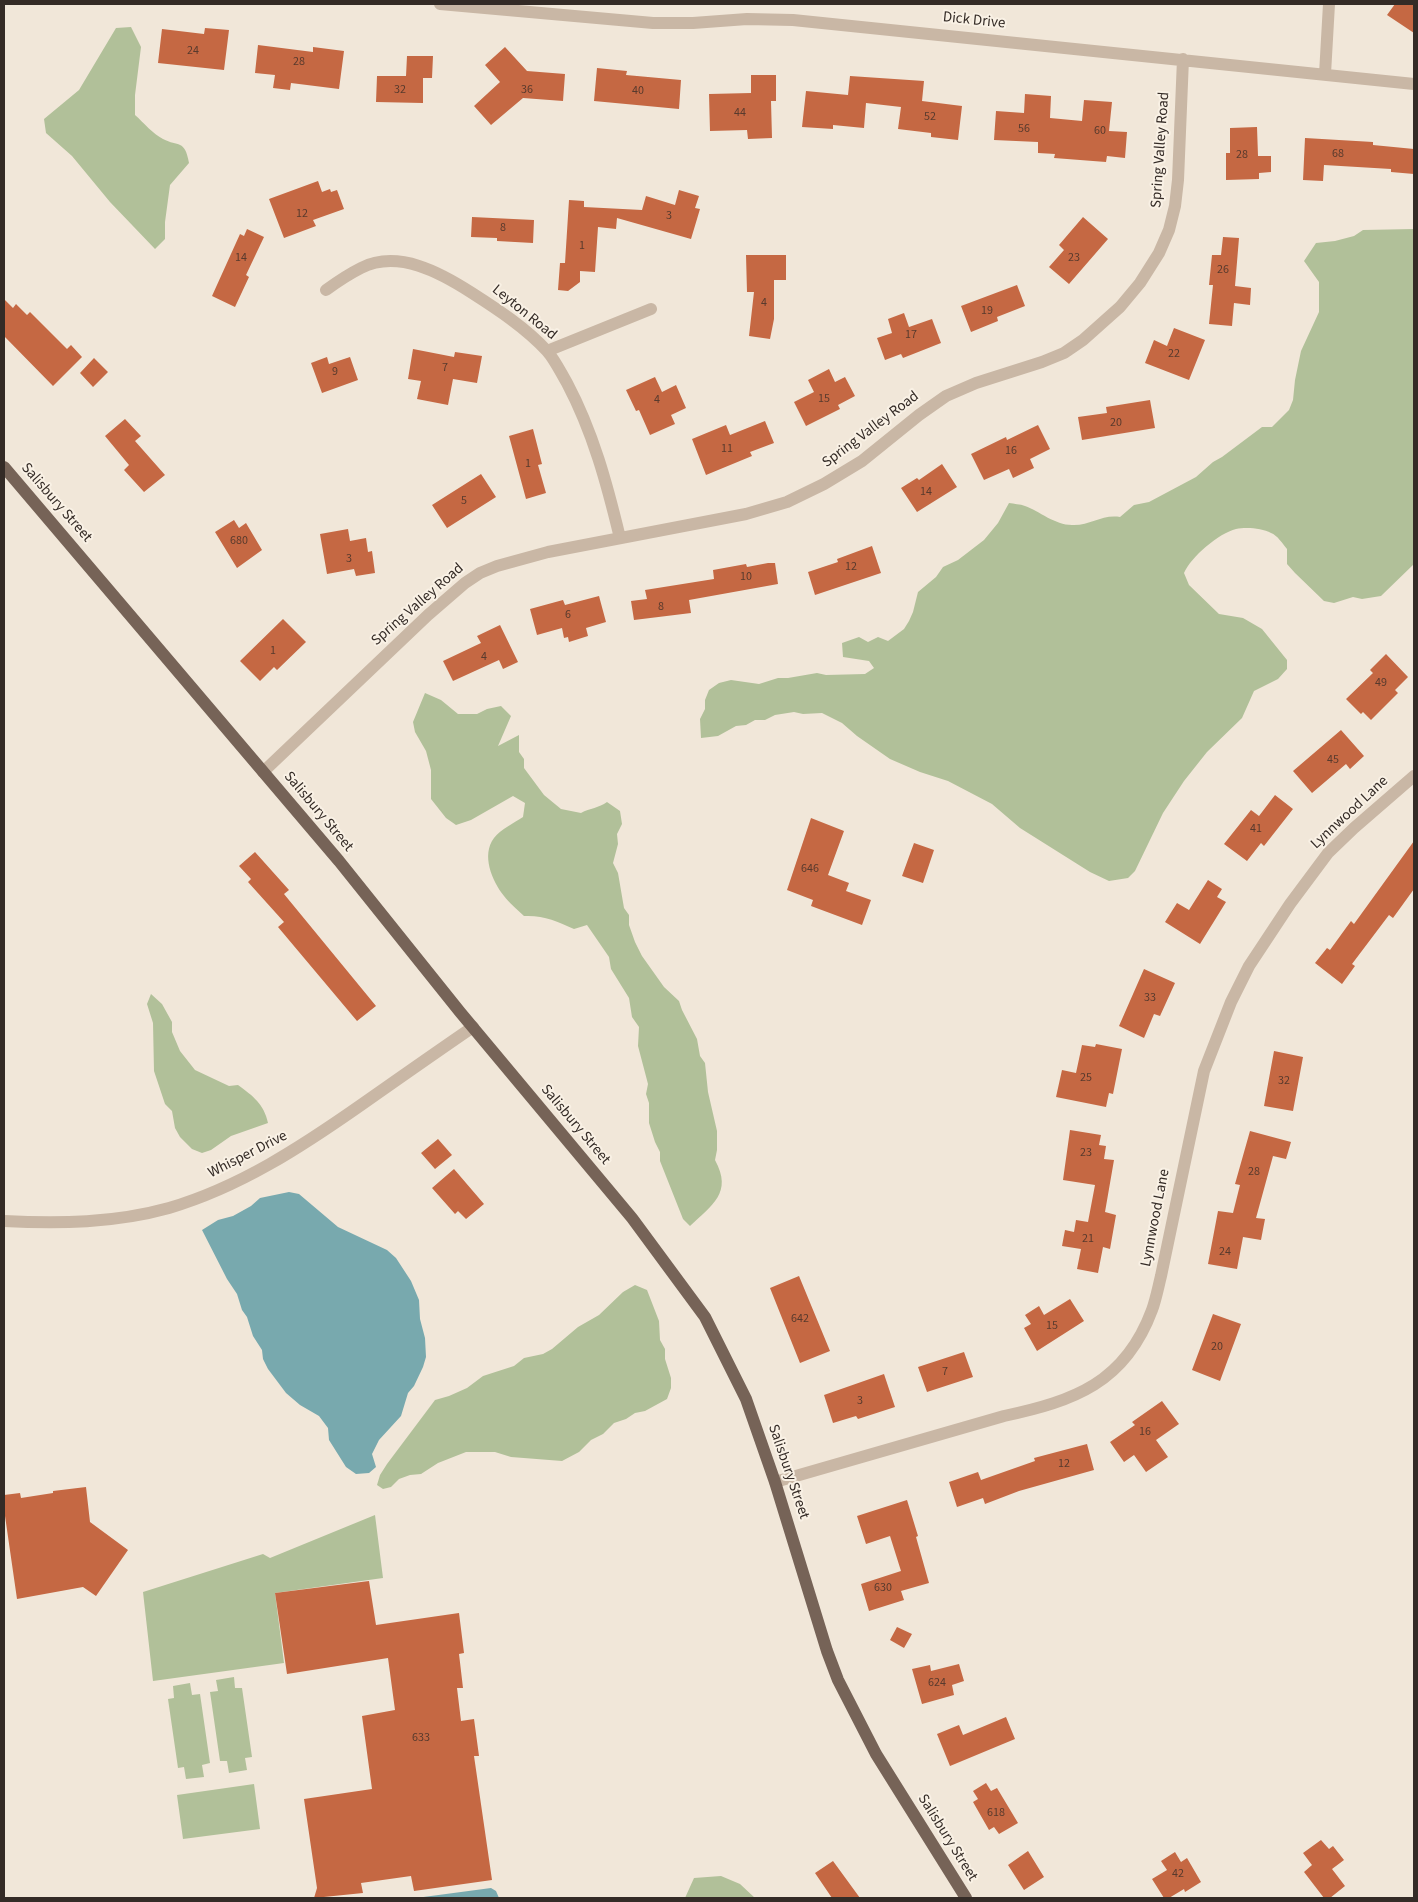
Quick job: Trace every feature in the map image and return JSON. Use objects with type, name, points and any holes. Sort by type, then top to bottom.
[{"type":"main road","name":"Salisbury Street","points":[[4,467],[339,861],[473,1027],[632,1218],[705,1317],[746,1399],[775,1482],[827,1651],[838,1680],[876,1754],[966,1898]]},
{"type":"street","name":"Dick Drive","points":[[440,4],[506,7],[653,22],[747,19],[793,20],[1414,84]]},
{"type":"street","points":[[1325,74],[1329,4]]},
{"type":"street","name":"Spring Valley Road","points":[[263,772],[428,615],[465,583],[480,573],[548,552],[746,514],[805,494],[862,461],[946,396],[1005,373],[1042,362],[1064,353],[1083,340],[1120,306],[1140,284],[1159,253],[1169,230],[1175,206],[1178,180],[1182,59]]},
{"type":"street","name":"Leyton Road","points":[[326,290],[363,267],[396,261],[414,264],[434,271],[487,302],[530,336],[547,351],[576,400],[591,437],[620,538]]},
{"type":"street","points":[[547,351],[651,309]]},
{"type":"street","name":"Lynnwood Lane","points":[[775,1482],[1004,1416],[1036,1410],[1079,1394],[1111,1374],[1124,1361],[1140,1336],[1152,1310],[1161,1276],[1204,1071],[1235,993],[1249,966],[1272,930],[1328,853],[1414,776]]},
{"type":"street","name":"Whisper Drive","points":[[4,1221],[65,1223],[135,1216],[169,1208],[229,1185],[303,1145],[473,1027]]},
{"type":"green space","points":[[131,27],[141,47],[135,95],[135,115],[159,137],[183,147],[189,163],[170,185],[165,222],[165,239],[155,249],[110,202],[72,156],[46,133],[44,119],[79,90],[116,28]]},
{"type":"green space","points":[[1414,229],[1414,564],[1381,596],[1362,599],[1353,597],[1334,603],[1324,601],[1295,573],[1287,564],[1287,549],[1280,540],[1267,531],[1244,528],[1229,531],[1214,540],[1199,553],[1184,573],[1189,585],[1219,614],[1243,618],[1262,629],[1287,660],[1287,669],[1278,679],[1254,691],[1242,718],[1207,752],[1184,781],[1163,813],[1135,871],[1128,878],[1109,881],[1090,872],[1020,828],[992,804],[948,781],[920,772],[890,759],[842,723],[822,713],[803,714],[794,712],[775,715],[765,720],[755,720],[746,725],[736,726],[718,736],[701,738],[700,719],[705,709],[705,700],[709,690],[719,683],[731,680],[759,684],[778,678],[817,673],[826,675],[865,674],[874,668],[869,661],[843,657],[842,643],[859,637],[868,642],[878,637],[888,641],[904,629],[913,612],[918,592],[936,577],[943,567],[958,560],[984,540],[998,523],[1009,503],[1025,506],[1059,523],[1072,525],[1085,524],[1107,517],[1120,517],[1134,505],[1149,502],[1196,477],[1213,462],[1262,427],[1272,427],[1289,410],[1293,400],[1301,351],[1319,312],[1319,282],[1304,261],[1316,243],[1354,236],[1363,230]]},
{"type":"green space","points":[[425,693],[441,700],[458,714],[477,714],[487,709],[501,706],[511,716],[498,746],[519,735],[519,752],[524,759],[524,768],[544,795],[561,809],[581,813],[607,802],[620,811],[622,824],[617,834],[618,844],[613,863],[618,873],[624,908],[629,915],[629,925],[642,956],[664,987],[679,1001],[697,1039],[700,1056],[705,1063],[708,1092],[717,1131],[715,1160],[722,1181],[721,1190],[718,1198],[712,1205],[690,1226],[683,1219],[660,1161],[660,1152],[649,1123],[649,1103],[646,1094],[648,1084],[638,1046],[639,1027],[632,1017],[629,998],[611,969],[609,957],[587,925],[574,929],[550,919],[524,916],[506,899],[492,876],[488,860],[490,845],[500,832],[523,817],[525,803],[513,796],[471,820],[456,825],[446,818],[431,799],[431,770],[426,751],[415,732],[413,722]]},
{"type":"green space","points":[[151,994],[162,1004],[172,1022],[172,1032],[180,1051],[195,1070],[229,1086],[238,1085],[261,1106],[268,1123],[231,1136],[211,1150],[202,1153],[192,1149],[180,1137],[175,1128],[172,1111],[165,1104],[154,1071],[153,1023],[147,1004]]},
{"type":"green space","points":[[635,1285],[647,1290],[659,1321],[660,1340],[665,1349],[665,1359],[671,1378],[671,1388],[667,1399],[645,1411],[635,1413],[626,1419],[614,1423],[603,1434],[591,1440],[579,1452],[562,1461],[511,1457],[495,1452],[466,1452],[438,1463],[421,1474],[399,1479],[391,1487],[383,1489],[377,1485],[380,1475],[387,1464],[435,1400],[467,1388],[483,1376],[514,1366],[524,1358],[543,1354],[552,1349],[578,1327],[599,1315],[623,1292]]},
{"type":"green space","points":[[375,1515],[383,1578],[275,1593],[284,1663],[153,1681],[143,1592],[263,1554],[270,1558]]},
{"type":"green space","points":[[234,1677],[235,1688],[242,1688],[252,1757],[245,1758],[247,1770],[229,1773],[227,1761],[220,1761],[210,1692],[218,1691],[216,1680]]},
{"type":"green space","points":[[190,1683],[192,1695],[200,1694],[210,1763],[202,1765],[204,1777],[186,1779],[184,1767],[178,1768],[168,1699],[174,1698],[173,1686]]},
{"type":"green space","points":[[254,1784],[260,1829],[183,1839],[177,1795]]},
{"type":"green space","points":[[721,1876],[740,1884],[755,1898],[685,1898],[694,1878]]},
{"type":"water","points":[[289,1192],[299,1194],[338,1227],[387,1250],[396,1258],[411,1281],[419,1300],[426,1357],[414,1386],[408,1393],[401,1416],[379,1440],[372,1454],[376,1467],[369,1473],[356,1474],[346,1467],[329,1440],[328,1428],[319,1416],[300,1405],[286,1393],[268,1369],[263,1359],[262,1350],[253,1336],[237,1294],[227,1279],[202,1230],[218,1220],[233,1216],[251,1206],[260,1198]]},
{"type":"water","points":[[491,1888],[496,1891],[499,1898],[416,1898]]},
{"type":"building","points":[[1395,4],[1414,4],[1414,33],[1387,15]]},
{"type":"building","points":[[205,28],[229,30],[224,70],[158,63],[162,29],[204,34]]},
{"type":"building","points":[[258,45],[313,52],[313,47],[344,51],[339,89],[291,83],[290,90],[273,88],[275,75],[255,73]]},
{"type":"building","points":[[505,47],[527,71],[565,74],[563,101],[523,98],[491,125],[474,106],[500,82],[485,65]]},
{"type":"building","points":[[407,56],[433,56],[432,78],[423,78],[423,103],[376,102],[377,76],[406,76]]},
{"type":"building","points":[[597,68],[627,71],[626,75],[681,80],[679,109],[594,101]]},
{"type":"building","points":[[751,75],[776,75],[776,101],[771,101],[772,138],[748,139],[747,130],[710,131],[709,94],[751,93]]},
{"type":"building","points":[[850,76],[924,81],[922,101],[962,106],[958,140],[931,137],[931,133],[898,129],[901,107],[866,103],[864,128],[833,125],[833,129],[802,127],[806,91],[848,95]]},
{"type":"building","points":[[1025,94],[1051,96],[1050,118],[1082,121],[1084,100],[1112,102],[1109,131],[1127,132],[1125,158],[1107,156],[1106,162],[1054,158],[1055,154],[1038,153],[1038,142],[994,140],[996,111],[1024,113]]},
{"type":"building","points":[[1257,127],[1258,156],[1271,156],[1271,172],[1259,173],[1259,179],[1226,180],[1226,153],[1230,153],[1230,128]]},
{"type":"building","points":[[1305,138],[1373,142],[1373,145],[1414,149],[1414,174],[1391,172],[1391,169],[1324,165],[1323,181],[1303,180]]},
{"type":"building","points":[[318,181],[322,192],[330,189],[331,192],[337,190],[344,209],[313,220],[316,226],[284,238],[269,199]]},
{"type":"building","points":[[679,190],[699,196],[695,208],[700,209],[691,239],[617,218],[616,229],[598,227],[595,272],[580,271],[580,282],[568,291],[558,290],[560,263],[565,263],[569,200],[584,201],[584,207],[642,210],[646,196],[675,205]]},
{"type":"building","points":[[472,217],[534,220],[533,243],[497,241],[497,238],[471,237]]},
{"type":"building","points":[[1083,217],[1108,239],[1069,284],[1049,267],[1064,250],[1059,245]]},
{"type":"building","points":[[247,229],[264,237],[246,275],[249,277],[235,307],[212,296],[240,234],[244,236]]},
{"type":"building","points":[[1223,237],[1239,238],[1235,286],[1251,288],[1250,305],[1234,303],[1232,326],[1209,324],[1213,285],[1209,285],[1212,255],[1221,255]]},
{"type":"building","points":[[746,255],[786,255],[786,280],[774,280],[774,319],[770,339],[749,336],[754,292],[747,292]]},
{"type":"building","points":[[1017,285],[1025,306],[997,317],[998,321],[971,332],[961,306]]},
{"type":"building","points":[[4,299],[13,308],[16,304],[27,315],[30,312],[67,349],[71,345],[82,357],[53,386],[4,336]]},
{"type":"building","points":[[904,313],[909,327],[932,319],[941,343],[903,358],[901,354],[885,360],[877,338],[892,333],[888,319]]},
{"type":"building","points":[[1174,328],[1205,340],[1189,380],[1145,363],[1154,340],[1167,346]]},
{"type":"building","points":[[413,349],[454,357],[455,352],[482,356],[477,383],[453,379],[448,405],[417,399],[421,381],[408,379]]},
{"type":"building","points":[[327,357],[329,364],[350,357],[358,380],[322,393],[311,363]]},
{"type":"building","points":[[94,358],[108,372],[93,387],[80,373]]},
{"type":"building","points":[[829,369],[835,382],[845,377],[855,396],[838,405],[840,409],[806,426],[794,402],[814,392],[808,380]]},
{"type":"building","points":[[655,377],[662,392],[676,385],[686,408],[671,415],[675,424],[650,435],[639,410],[636,411],[626,390]]},
{"type":"building","points":[[1150,400],[1155,428],[1082,440],[1078,417],[1107,413],[1106,407]]},
{"type":"building","points":[[125,419],[141,436],[135,441],[165,475],[144,492],[124,470],[129,465],[105,436]]},
{"type":"building","points":[[765,421],[774,443],[750,452],[752,456],[706,475],[692,439],[726,425],[730,435]]},
{"type":"building","points":[[1038,425],[1050,449],[1030,459],[1034,468],[1013,478],[1009,469],[984,480],[971,454],[1006,437],[1007,440]]},
{"type":"building","points":[[533,429],[542,464],[538,465],[546,493],[526,499],[509,436]]},
{"type":"building","points":[[942,464],[957,487],[917,512],[901,488],[917,478],[919,480]]},
{"type":"building","points":[[481,474],[496,497],[447,528],[432,505]]},
{"type":"building","points":[[234,520],[239,528],[246,523],[262,550],[237,568],[215,532]]},
{"type":"building","points":[[348,529],[350,541],[366,538],[368,552],[372,551],[375,573],[356,576],[354,569],[327,574],[320,534]]},
{"type":"building","points":[[872,546],[881,573],[815,595],[808,572],[838,562],[837,559]]},
{"type":"building","points":[[775,563],[778,584],[689,600],[691,613],[634,620],[631,601],[647,599],[645,590],[714,579],[713,570],[746,564],[747,567]]},
{"type":"building","points":[[599,596],[606,622],[586,628],[588,636],[569,642],[568,637],[564,638],[562,628],[537,635],[530,609],[563,600],[565,605]]},
{"type":"building","points":[[283,619],[306,642],[277,670],[274,667],[260,681],[240,661]]},
{"type":"building","points":[[500,625],[518,662],[503,669],[499,660],[453,681],[443,661],[481,643],[477,636]]},
{"type":"building","points":[[1386,654],[1408,677],[1395,690],[1398,693],[1371,720],[1363,712],[1361,714],[1346,699],[1373,673],[1370,670]]},
{"type":"building","points":[[1341,730],[1364,756],[1350,769],[1346,764],[1312,793],[1293,771]]},
{"type":"building","points":[[1275,795],[1293,809],[1264,846],[1261,843],[1247,861],[1224,844],[1251,810],[1259,816]]},
{"type":"building","points":[[811,818],[844,831],[828,875],[849,883],[846,891],[871,900],[862,925],[811,906],[813,900],[787,890]]},
{"type":"building","points":[[1414,841],[1414,889],[1393,918],[1389,915],[1352,964],[1355,966],[1342,984],[1315,963],[1327,948],[1330,950],[1351,921],[1354,924]]},
{"type":"building","points":[[914,843],[934,850],[923,883],[902,876]]},
{"type":"building","points":[[255,852],[289,890],[284,894],[376,1006],[357,1021],[278,927],[284,922],[248,882],[251,879],[239,866]]},
{"type":"building","points":[[1208,880],[1222,889],[1217,897],[1226,902],[1200,944],[1165,922],[1177,903],[1189,910]]},
{"type":"building","points":[[1144,969],[1175,983],[1160,1016],[1154,1014],[1144,1038],[1119,1026]]},
{"type":"building","points":[[1096,1044],[1122,1049],[1113,1094],[1109,1093],[1106,1107],[1056,1097],[1062,1070],[1076,1073],[1082,1045],[1095,1047]]},
{"type":"building","points":[[1274,1051],[1303,1057],[1293,1111],[1264,1106]]},
{"type":"building","points":[[1070,1130],[1101,1135],[1099,1145],[1106,1146],[1104,1159],[1114,1160],[1105,1212],[1116,1215],[1110,1249],[1103,1247],[1098,1273],[1077,1269],[1081,1249],[1062,1246],[1065,1230],[1074,1232],[1076,1220],[1088,1222],[1095,1185],[1063,1180]]},
{"type":"building","points":[[1250,1131],[1291,1142],[1286,1159],[1273,1156],[1256,1218],[1265,1219],[1261,1240],[1243,1237],[1237,1269],[1208,1264],[1218,1211],[1233,1213],[1240,1185],[1235,1184]]},
{"type":"building","points":[[438,1139],[452,1155],[435,1169],[421,1153]]},
{"type":"building","points":[[454,1169],[484,1204],[466,1219],[458,1211],[455,1214],[432,1188]]},
{"type":"building","points":[[799,1276],[830,1351],[800,1363],[770,1288]]},
{"type":"building","points":[[1070,1299],[1084,1321],[1037,1351],[1024,1328],[1031,1324],[1025,1315],[1039,1306],[1044,1315]]},
{"type":"building","points":[[1213,1314],[1241,1324],[1220,1381],[1192,1370]]},
{"type":"building","points":[[964,1352],[973,1377],[927,1392],[918,1367]]},
{"type":"building","points":[[884,1374],[895,1407],[858,1419],[856,1416],[833,1423],[824,1395]]},
{"type":"building","points":[[1162,1401],[1179,1424],[1156,1440],[1168,1457],[1146,1472],[1134,1455],[1124,1462],[1110,1442],[1135,1425],[1132,1422]]},
{"type":"building","points":[[1087,1444],[1094,1470],[1019,1491],[985,1504],[983,1498],[957,1507],[949,1482],[978,1472],[981,1480],[1035,1461],[1034,1458]]},
{"type":"building","points":[[86,1487],[90,1522],[128,1550],[96,1596],[83,1587],[17,1599],[4,1509],[4,1495],[20,1493],[21,1498],[53,1493],[53,1491]]},
{"type":"building","points":[[907,1500],[929,1583],[901,1591],[904,1600],[869,1611],[861,1584],[901,1571],[890,1536],[866,1544],[857,1516]]},
{"type":"building","points":[[369,1581],[376,1625],[459,1613],[464,1653],[459,1654],[463,1688],[457,1688],[461,1721],[474,1719],[479,1756],[474,1756],[492,1880],[414,1891],[411,1876],[361,1883],[363,1893],[314,1898],[317,1888],[304,1799],[372,1789],[362,1716],[395,1710],[388,1658],[287,1674],[275,1593]]},
{"type":"building","points":[[897,1627],[912,1634],[904,1648],[890,1640]]},
{"type":"building","points":[[959,1664],[964,1681],[952,1685],[954,1695],[922,1704],[912,1669],[930,1665],[931,1671]]},
{"type":"building","points":[[1006,1717],[1015,1739],[950,1766],[937,1734],[959,1725],[963,1735]]},
{"type":"building","points":[[986,1783],[991,1791],[997,1788],[1018,1823],[999,1834],[994,1827],[989,1830],[973,1802],[978,1799],[973,1791]]},
{"type":"building","points":[[1321,1840],[1329,1849],[1333,1846],[1344,1860],[1332,1869],[1345,1886],[1330,1898],[1324,1898],[1304,1872],[1312,1865],[1303,1853]]},
{"type":"building","points":[[1028,1851],[1044,1877],[1024,1890],[1008,1865]]},
{"type":"building","points":[[1175,1852],[1181,1862],[1187,1858],[1201,1882],[1185,1892],[1184,1889],[1169,1898],[1164,1898],[1152,1879],[1167,1870],[1161,1861]]},
{"type":"building","points":[[833,1861],[860,1898],[832,1898],[815,1873]]}]
